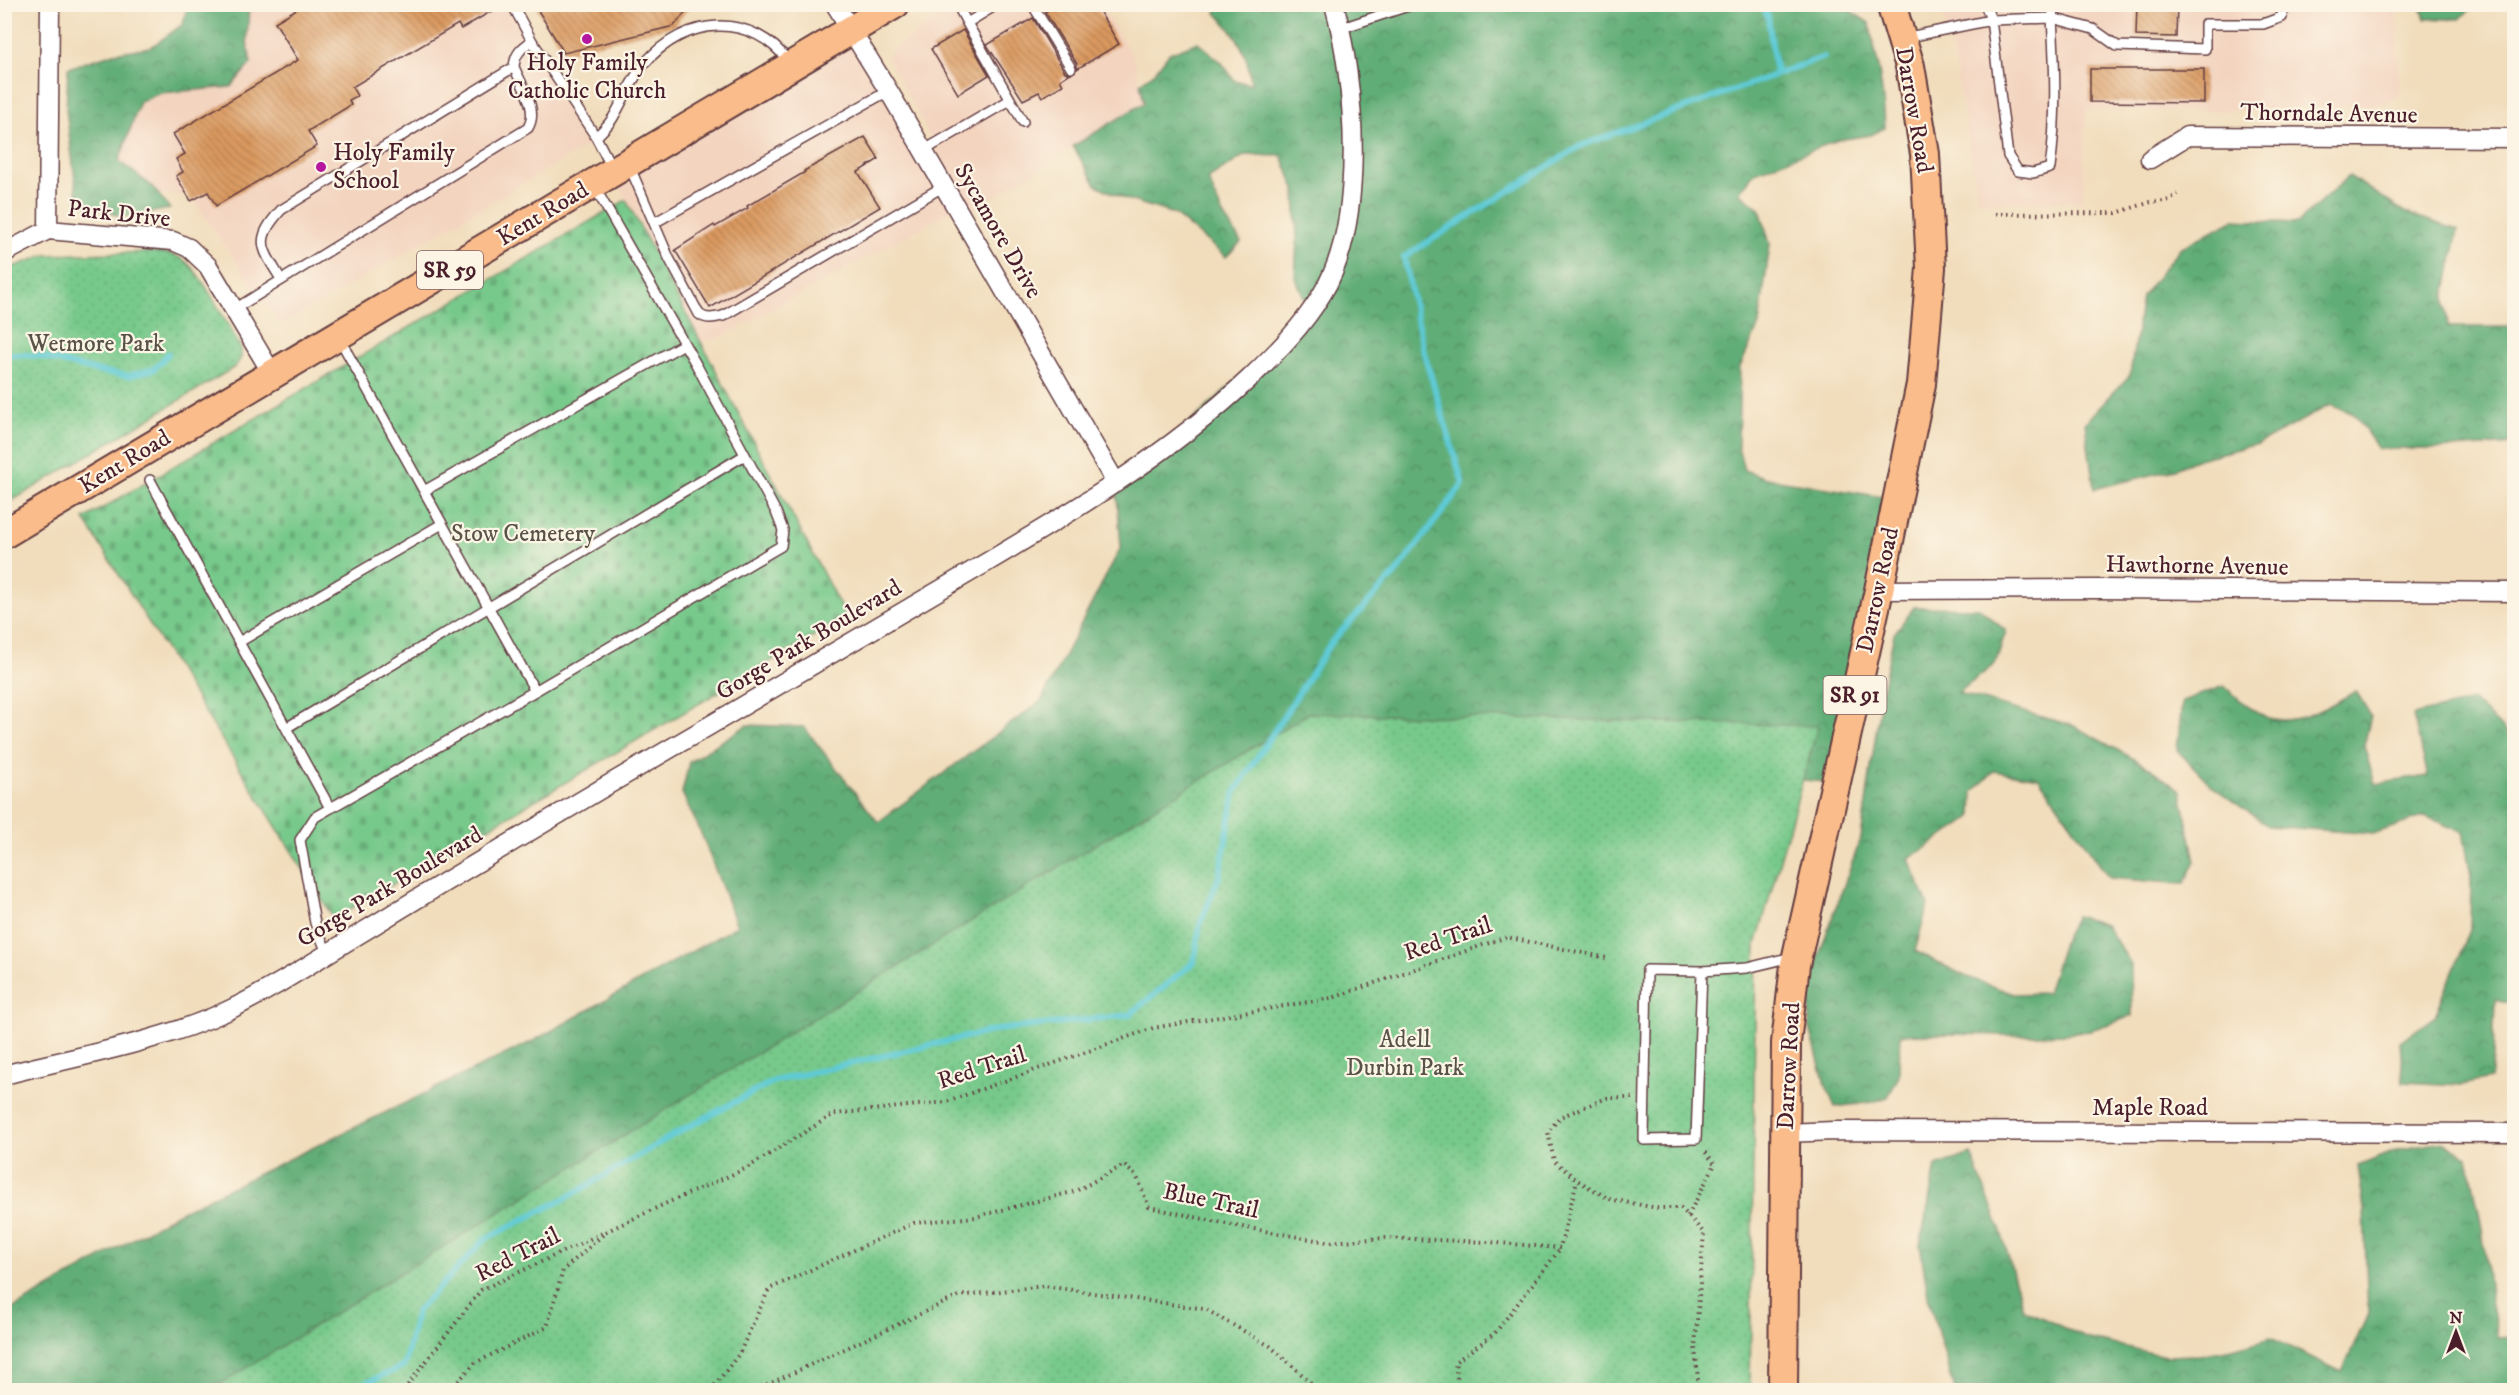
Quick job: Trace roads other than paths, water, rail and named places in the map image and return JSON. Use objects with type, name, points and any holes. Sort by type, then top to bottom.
[{"type":"main road","name":"Kent Road","points":[[4,534],[895,4]]},
{"type":"main road","name":"Darrow Road","points":[[1783,1390],[1786,1043],[1797,956],[1879,590],[1921,384],[1931,267],[1925,154],[1910,66],[1891,4]]},
{"type":"street","points":[[48,230],[50,4]]},
{"type":"street","name":"Sycamore Drive","points":[[835,4],[849,31],[888,91],[944,186],[1116,483]]},
{"type":"street","name":"Gorge Park Boulevard","points":[[4,1075],[189,1026],[227,1010],[970,572],[1116,483],[1182,438],[1228,399],[1285,343],[1310,312],[1330,280],[1347,220],[1353,169],[1352,121],[1334,4]]},
{"type":"street","name":"Thorndale Avenue","points":[[2150,159],[2187,136],[2514,138]]},
{"type":"street","name":"Park Drive","points":[[4,253],[48,230],[173,241],[189,248],[208,267],[273,375]]},
{"type":"street","name":"Hawthorne Avenue","points":[[1879,590],[2514,592]]},
{"type":"street","name":"Maple Road","points":[[1785,1133],[1845,1131],[2514,1133]]},
{"type":"lane","points":[[327,953],[315,923],[300,840],[315,817],[781,546],[783,530],[777,512],[684,344],[596,137],[532,41],[512,4]]},
{"type":"lane","points":[[957,4],[1023,122]]},
{"type":"lane","points":[[967,23],[998,4]]},
{"type":"lane","points":[[1032,4],[1071,68]]},
{"type":"lane","points":[[1339,28],[1414,4]]},
{"type":"lane","points":[[1985,4],[1991,20],[2008,156],[2018,171],[2033,173],[2050,168],[2054,141],[2055,61],[2052,18],[2055,4]]},
{"type":"lane","points":[[1901,38],[1991,20],[2052,18],[2093,29],[2117,46],[2205,49],[2205,24],[2263,24],[2282,17],[2284,4]]},
{"type":"lane","points":[[596,137],[613,118],[633,80],[645,64],[676,37],[697,28],[716,25],[738,27],[767,39],[779,48],[792,65]]},
{"type":"lane","points":[[233,310],[523,133],[532,121],[532,110],[514,67],[519,51],[532,41]]},
{"type":"lane","points":[[281,279],[262,245],[262,236],[268,224],[281,210],[514,67]]},
{"type":"lane","points":[[654,222],[888,91]]},
{"type":"lane","points":[[923,151],[1010,100]]},
{"type":"lane","points":[[612,173],[654,222],[669,258],[699,314],[712,319],[723,316],[944,186]]},
{"type":"lane","points":[[338,336],[535,691]]},
{"type":"lane","points":[[424,491],[684,344]]},
{"type":"lane","points":[[286,728],[745,455]]},
{"type":"lane","points":[[150,480],[330,808]]},
{"type":"lane","points":[[239,642],[442,524]]},
{"type":"lane","points":[[1702,971],[1696,1140],[1644,1140],[1647,970],[1702,971],[1747,968],[1797,956]]},
{"type":"waterway","points":[[1762,4],[1768,17],[1776,74]]},
{"type":"waterway","points":[[350,1390],[404,1366],[417,1311],[485,1239],[568,1197],[675,1134],[774,1081],[996,1030],[1129,1015],[1194,962],[1200,924],[1219,877],[1235,792],[1332,641],[1396,573],[1463,484],[1424,353],[1404,257],[1580,146],[1824,57]]},
{"type":"waterway","points":[[4,354],[38,356],[97,371],[129,376],[154,369],[168,354]]},
{"type":"place","name":"Holy Family Catholic Church","points":[[587,39]]},
{"type":"place","name":"Holy Family School","points":[[321,167]]},
{"type":"park label","name":"Wetmore Park","points":[[96,344]]},
{"type":"park label","name":"Stow Cemetery","points":[[523,534]]},
{"type":"park label","name":"Adell Durbin Park","points":[[1405,1054]]}]
